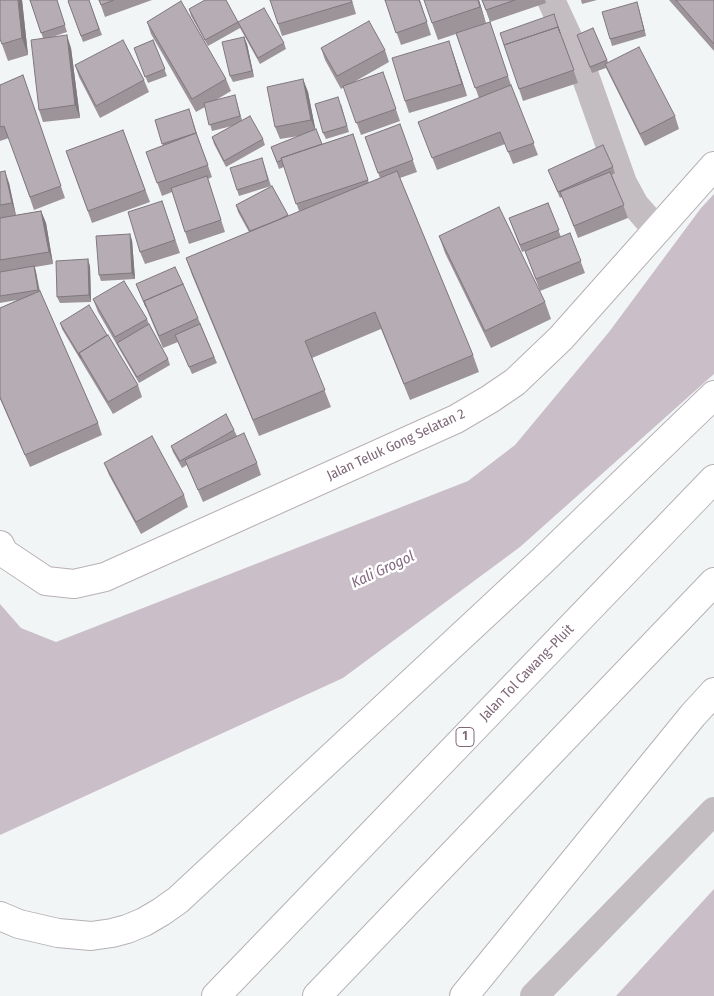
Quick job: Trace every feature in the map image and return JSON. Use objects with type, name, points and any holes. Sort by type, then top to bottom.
[{"type":"main road","name":"Jalan Teluk Gong Selatan 2","points":[[2,549],[46,581],[74,584],[105,577],[456,419],[515,382],[560,338],[714,166]]},
{"type":"main road","points":[[0,916],[19,924],[58,933],[91,936],[128,929],[144,922],[178,900],[541,562],[714,395]]},
{"type":"main road","name":"Jalan Tol Cawang–Pluit","points":[[216,996],[714,479]]},
{"type":"main road","points":[[317,996],[714,582]]},
{"type":"main road","points":[[464,996],[693,715],[714,692]]},
{"type":"street","points":[[551,0],[582,67],[623,182],[635,205],[657,230]]},
{"type":"street","points":[[534,996],[714,812]]},
{"type":"water","name":"Kali Grogol","points":[[714,194],[714,374],[520,547],[343,678],[0,835],[0,604],[21,628],[56,642],[468,481],[515,445],[609,332],[701,208]]},
{"type":"water","points":[[714,889],[714,996],[616,996]]},
{"type":"building","points":[[0,0],[18,0],[22,38],[2,44],[0,39]]},
{"type":"building","points":[[30,0],[57,0],[65,25],[41,33]]},
{"type":"building","points":[[69,0],[89,0],[99,29],[81,36]]},
{"type":"building","points":[[99,0],[114,0],[101,5]]},
{"type":"building","points":[[205,0],[226,0],[238,22],[205,40],[189,9]]},
{"type":"building","points":[[270,0],[351,0],[352,2],[278,24]]},
{"type":"building","points":[[385,0],[419,0],[427,22],[396,33]]},
{"type":"building","points":[[424,0],[478,0],[480,7],[432,23]]},
{"type":"building","points":[[482,0],[515,0],[486,10]]},
{"type":"building","points":[[676,0],[714,0],[714,44]]},
{"type":"building","points":[[181,1],[226,79],[192,99],[147,22]]},
{"type":"building","points":[[637,2],[644,30],[610,39],[602,12]]},
{"type":"building","points":[[264,8],[284,43],[258,58],[238,22]]},
{"type":"building","points":[[554,14],[560,33],[558,27],[504,45],[500,33]]},
{"type":"building","points":[[369,21],[385,50],[337,76],[321,48]]},
{"type":"building","points":[[490,22],[508,76],[475,88],[456,33]]},
{"type":"building","points":[[558,27],[574,70],[519,89],[504,45]]},
{"type":"building","points":[[593,28],[607,60],[590,67],[577,35]]},
{"type":"building","points":[[67,35],[75,105],[39,110],[31,40]]},
{"type":"building","points":[[244,37],[252,71],[230,76],[222,42]]},
{"type":"building","points":[[123,40],[144,80],[96,106],[75,65]]},
{"type":"building","points":[[153,40],[165,69],[145,77],[134,48]]},
{"type":"building","points":[[449,41],[462,84],[405,101],[392,58]]},
{"type":"building","points":[[639,47],[675,116],[640,134],[605,64]]},
{"type":"building","points":[[383,72],[396,109],[356,123],[343,86]]},
{"type":"building","points":[[23,75],[61,186],[30,197],[4,126],[0,127],[0,85]]},
{"type":"building","points":[[303,79],[311,120],[275,127],[267,87]]},
{"type":"building","points":[[511,85],[534,143],[508,152],[500,132],[432,158],[418,122]]},
{"type":"building","points":[[235,95],[240,116],[209,125],[204,103]]},
{"type":"building","points":[[338,97],[347,126],[323,133],[315,104]]},
{"type":"building","points":[[189,109],[196,133],[162,144],[155,120]]},
{"type":"building","points":[[250,116],[263,139],[224,161],[212,137]]},
{"type":"building","points":[[400,124],[413,160],[378,173],[365,137]]},
{"type":"building","points":[[316,129],[322,144],[281,158],[282,160],[277,162],[271,147]]},
{"type":"building","points":[[123,130],[145,190],[88,211],[66,151]]},
{"type":"building","points":[[196,133],[208,165],[157,183],[146,152]]},
{"type":"building","points":[[353,134],[368,180],[296,204],[281,158]]},
{"type":"building","points":[[603,145],[613,167],[558,192],[548,170]]},
{"type":"building","points":[[262,158],[268,180],[237,190],[230,168]]},
{"type":"building","points":[[5,171],[12,203],[0,205],[0,172]]},
{"type":"building","points":[[397,171],[473,355],[404,384],[375,312],[305,341],[325,390],[253,420],[186,258]]},
{"type":"building","points":[[610,172],[624,205],[574,226],[560,192]]},
{"type":"building","points":[[207,176],[221,220],[185,232],[171,188]]},
{"type":"building","points":[[272,186],[288,215],[250,231],[236,205]]},
{"type":"building","points":[[162,201],[175,240],[140,252],[128,212]]},
{"type":"building","points":[[548,203],[559,230],[520,245],[509,218]]},
{"type":"building","points":[[499,207],[545,302],[485,331],[439,236]]},
{"type":"building","points":[[41,211],[49,252],[0,260],[0,218]]},
{"type":"building","points":[[570,233],[581,261],[536,279],[525,251]]},
{"type":"building","points":[[130,234],[132,273],[99,275],[96,236]]},
{"type":"building","points":[[88,259],[89,295],[57,297],[56,261]]},
{"type":"building","points":[[34,266],[38,290],[0,296],[0,272]]},
{"type":"building","points":[[175,267],[183,284],[144,301],[146,307],[136,284]]},
{"type":"building","points":[[124,281],[147,319],[115,337],[93,299]]},
{"type":"building","points":[[183,284],[198,318],[159,336],[144,301]]},
{"type":"building","points":[[40,291],[98,423],[25,455],[0,397],[0,308]]},
{"type":"building","points":[[89,305],[107,335],[79,353],[81,358],[60,323]]},
{"type":"building","points":[[149,324],[168,359],[137,377],[117,343]]},
{"type":"building","points":[[200,324],[214,357],[189,367],[175,335]]},
{"type":"building","points":[[108,335],[138,385],[108,402],[79,353]]},
{"type":"building","points":[[226,414],[234,430],[180,461],[171,446]]},
{"type":"building","points":[[244,433],[257,463],[198,490],[185,460]]},
{"type":"building","points":[[152,436],[184,495],[136,522],[104,463]]}]
